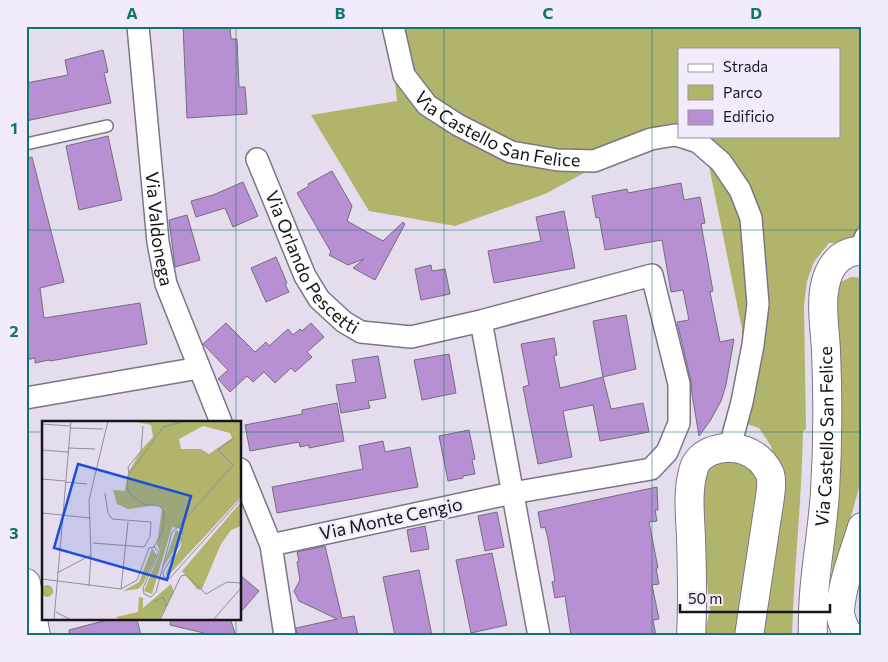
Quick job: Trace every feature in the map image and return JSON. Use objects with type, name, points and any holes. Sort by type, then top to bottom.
[{"type":"street","name":"Via Valdonega","points":[[138,26],[158,242],[166,284],[221,421]]},
{"type":"street","name":"Via Castello San Felice","points":[[393,26],[404,75],[426,105],[458,125],[511,152],[558,160],[594,160],[652,139],[678,136]]},
{"type":"street","name":"Via Castello San Felice","points":[[686,138],[698,142],[721,162],[740,190],[751,218],[758,304],[753,345],[742,402],[728,447]]},
{"type":"street","name":"Via Orlando Pescetti","points":[[257,159],[306,276],[319,299],[344,322],[361,332],[411,337],[481,322],[652,275],[679,384],[678,423],[667,452],[651,469],[512,493]]},
{"type":"street","name":"Via Castello San Felice","points":[[813,636],[816,577],[825,492],[828,420],[823,303],[827,276],[836,259],[859,245]]},
{"type":"street","points":[[481,322],[539,636]]},
{"type":"street","points":[[26,398],[199,368]]},
{"type":"street","points":[[691,636],[693,605],[689,494],[694,466],[704,455],[718,448],[728,447],[742,448],[752,454],[763,463],[771,476],[770,497],[749,636]]},
{"type":"street","points":[[241,470],[271,545],[285,636]]},
{"type":"street","name":"Via Monte Cengio","points":[[271,545],[512,493]]},
{"type":"street","points":[[850,636],[840,613],[844,590],[862,526]]},
{"type":"street","points":[[26,583],[36,636]]},
{"type":"lane","points":[[26,144],[107,126]]},
{"type":"green space","points":[[389,26],[862,26],[862,243],[829,243],[814,262],[807,281],[804,305],[806,429],[803,431],[792,636],[756,636],[778,474],[771,446],[759,428],[741,422],[742,329],[707,156],[664,130],[545,194],[455,226],[369,211],[311,115],[397,101]]},
{"type":"green space","points":[[851,277],[862,278],[862,477],[831,588],[842,396],[834,349],[831,302],[839,283]]},
{"type":"green space","points":[[716,459],[738,460],[755,469],[762,501],[739,636],[704,636],[710,610],[697,492],[701,473]]},
{"type":"building","points":[[183,26],[230,26],[231,39],[237,39],[239,87],[245,87],[247,114],[187,118]]},
{"type":"building","points":[[103,50],[108,72],[104,73],[111,103],[26,121],[26,83],[68,75],[65,60]]},
{"type":"building","points":[[108,136],[122,200],[79,210],[66,146]]},
{"type":"building","points":[[32,157],[64,282],[40,288],[44,318],[140,303],[147,344],[35,363],[35,358],[26,360],[26,158]]},
{"type":"building","points":[[332,171],[352,206],[347,221],[383,241],[403,222],[405,224],[375,280],[353,268],[364,259],[348,265],[329,255],[331,252],[297,193],[309,186],[308,184]]},
{"type":"building","points":[[243,182],[258,216],[233,227],[225,208],[196,217],[191,201],[213,195]]},
{"type":"building","points":[[681,183],[684,200],[700,197],[705,223],[701,224],[713,291],[710,292],[720,342],[734,339],[726,385],[721,401],[699,436],[691,381],[677,322],[689,320],[683,290],[671,292],[662,240],[605,250],[599,217],[596,218],[592,196],[627,189],[628,193]]},
{"type":"building","points":[[564,211],[575,268],[494,283],[488,251],[541,241],[536,217]]},
{"type":"building","points":[[187,215],[200,260],[175,267],[169,220]]},
{"type":"building","points":[[276,257],[289,292],[266,302],[251,268]]},
{"type":"building","points":[[431,265],[432,271],[445,269],[450,294],[421,300],[415,269]]},
{"type":"building","points":[[626,315],[636,369],[603,377],[593,321]]},
{"type":"building","points":[[226,323],[255,352],[266,342],[269,346],[288,329],[293,335],[300,329],[302,331],[311,323],[324,337],[307,352],[312,357],[295,372],[291,368],[275,383],[264,372],[253,382],[247,376],[230,392],[218,379],[228,370],[203,344]]},
{"type":"building","points":[[554,338],[557,355],[554,356],[560,388],[603,377],[611,409],[643,403],[649,432],[600,441],[593,405],[563,411],[572,457],[538,464],[523,387],[529,385],[521,344]]},
{"type":"building","points":[[449,354],[456,393],[422,400],[414,360]]},
{"type":"building","points":[[378,356],[386,398],[368,401],[370,408],[341,413],[336,385],[356,382],[352,360]]},
{"type":"building","points":[[337,403],[344,441],[309,448],[309,445],[300,447],[299,442],[250,451],[245,425],[302,414],[302,410]]},
{"type":"building","points":[[469,430],[475,459],[472,460],[475,474],[448,481],[439,436]]},
{"type":"building","points":[[383,441],[385,452],[410,447],[418,487],[277,513],[272,487],[363,469],[359,446]]},
{"type":"building","points":[[657,487],[658,510],[655,510],[657,521],[649,522],[658,568],[656,568],[659,584],[652,585],[659,619],[653,620],[656,636],[571,636],[565,596],[555,598],[552,582],[555,581],[548,539],[545,527],[541,528],[538,512]]},
{"type":"building","points":[[497,512],[504,547],[485,551],[478,516]]},
{"type":"building","points":[[425,526],[429,549],[411,552],[407,530]]},
{"type":"building","points":[[325,546],[342,618],[354,616],[358,636],[297,636],[296,628],[337,619],[299,601],[294,591],[300,580],[297,552]]},
{"type":"building","points":[[492,553],[507,625],[471,633],[456,560]]},
{"type":"building","points":[[419,570],[432,636],[395,636],[383,577]]},
{"type":"building","points":[[241,576],[259,591],[241,612]]},
{"type":"building","points":[[107,620],[136,620],[141,636],[70,636],[69,630]]},
{"type":"building","points":[[171,620],[231,620],[236,636],[205,636],[204,633],[170,625]]}]
